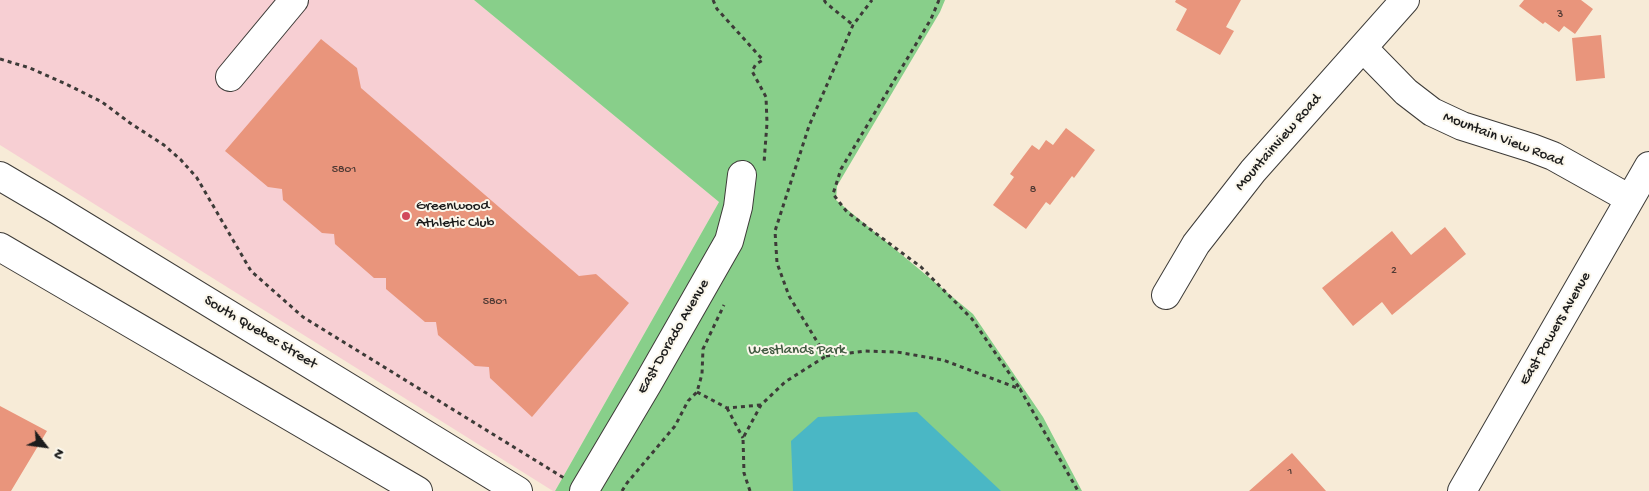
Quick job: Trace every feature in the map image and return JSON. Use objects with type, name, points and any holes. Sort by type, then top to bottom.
[{"type":"main road","points":[[230,77],[294,0]]},
{"type":"main road","name":"Mountainview Road","points":[[1166,295],[1196,244],[1253,171],[1405,0]]},
{"type":"main road","name":"Mountain View Road","points":[[1363,48],[1406,92],[1432,112],[1462,126],[1532,148],[1577,169],[1630,199]]},
{"type":"main road","name":"East Powers Avenue","points":[[1462,491],[1649,166]]},
{"type":"main road","name":"East Dorado Avenue","points":[[584,491],[729,241],[738,207],[742,175]]},
{"type":"main road","name":"South Quebec Street","points":[[0,176],[56,208],[518,491]]},
{"type":"main road","points":[[0,247],[418,491]]},
{"type":"path","points":[[824,0],[853,25]]},
{"type":"path","points":[[826,356],[789,296],[777,263],[775,232],[809,126],[853,25],[872,0]]},
{"type":"path","points":[[940,0],[931,19],[841,169],[833,194],[847,212],[921,266],[972,319],[1020,389],[1078,491]]},
{"type":"path","points":[[0,60],[30,68],[102,102],[164,145],[197,178],[251,272],[303,317],[584,491]]},
{"type":"path","points":[[743,438],[761,405],[786,382],[826,356],[864,351],[897,352],[943,360],[1020,389]]},
{"type":"path","points":[[697,392],[727,408],[761,405]]},
{"type":"path","points":[[727,408],[743,438],[744,473],[750,491]]},
{"type":"shaded area","name":"Greenwood Athletic Club","points":[[0,0],[474,0],[719,202],[555,491],[553,491],[0,145]]},
{"type":"green space","name":"Westlands Park","points":[[474,0],[945,0],[940,12],[837,186],[836,200],[973,314],[1043,417],[1082,491],[555,491],[719,202]]},
{"type":"water","points":[[917,412],[1001,491],[793,491],[791,441],[818,417]]},
{"type":"building","points":[[1176,0],[1241,0],[1226,27],[1234,31],[1220,55],[1176,30],[1187,9],[1175,2]]},
{"type":"building","points":[[1524,0],[1581,0],[1593,9],[1575,34],[1564,26],[1559,32],[1545,22],[1543,24],[1519,6]]},
{"type":"building","points":[[1601,35],[1605,78],[1576,81],[1572,38]]},
{"type":"building","name":"Greenwood Athletic Club","points":[[321,39],[357,68],[361,88],[579,276],[596,274],[629,303],[532,417],[490,378],[489,367],[475,366],[438,335],[436,322],[425,322],[386,289],[386,278],[374,278],[335,244],[334,234],[322,233],[283,200],[282,189],[268,187],[225,151]]},
{"type":"building","points":[[1066,128],[1095,150],[1050,205],[1046,202],[1026,229],[993,205],[1014,177],[1010,174],[1032,145],[1039,150],[1046,140],[1053,145]]},
{"type":"building","points":[[1445,227],[1466,254],[1392,315],[1382,302],[1353,326],[1322,288],[1392,231],[1411,255]]},
{"type":"building","points":[[0,406],[47,431],[11,491],[0,491]]},
{"type":"building","points":[[1292,453],[1326,491],[1249,491]]},
{"type":"place","name":"Greenwood Athletic Club","points":[[406,216]]}]
